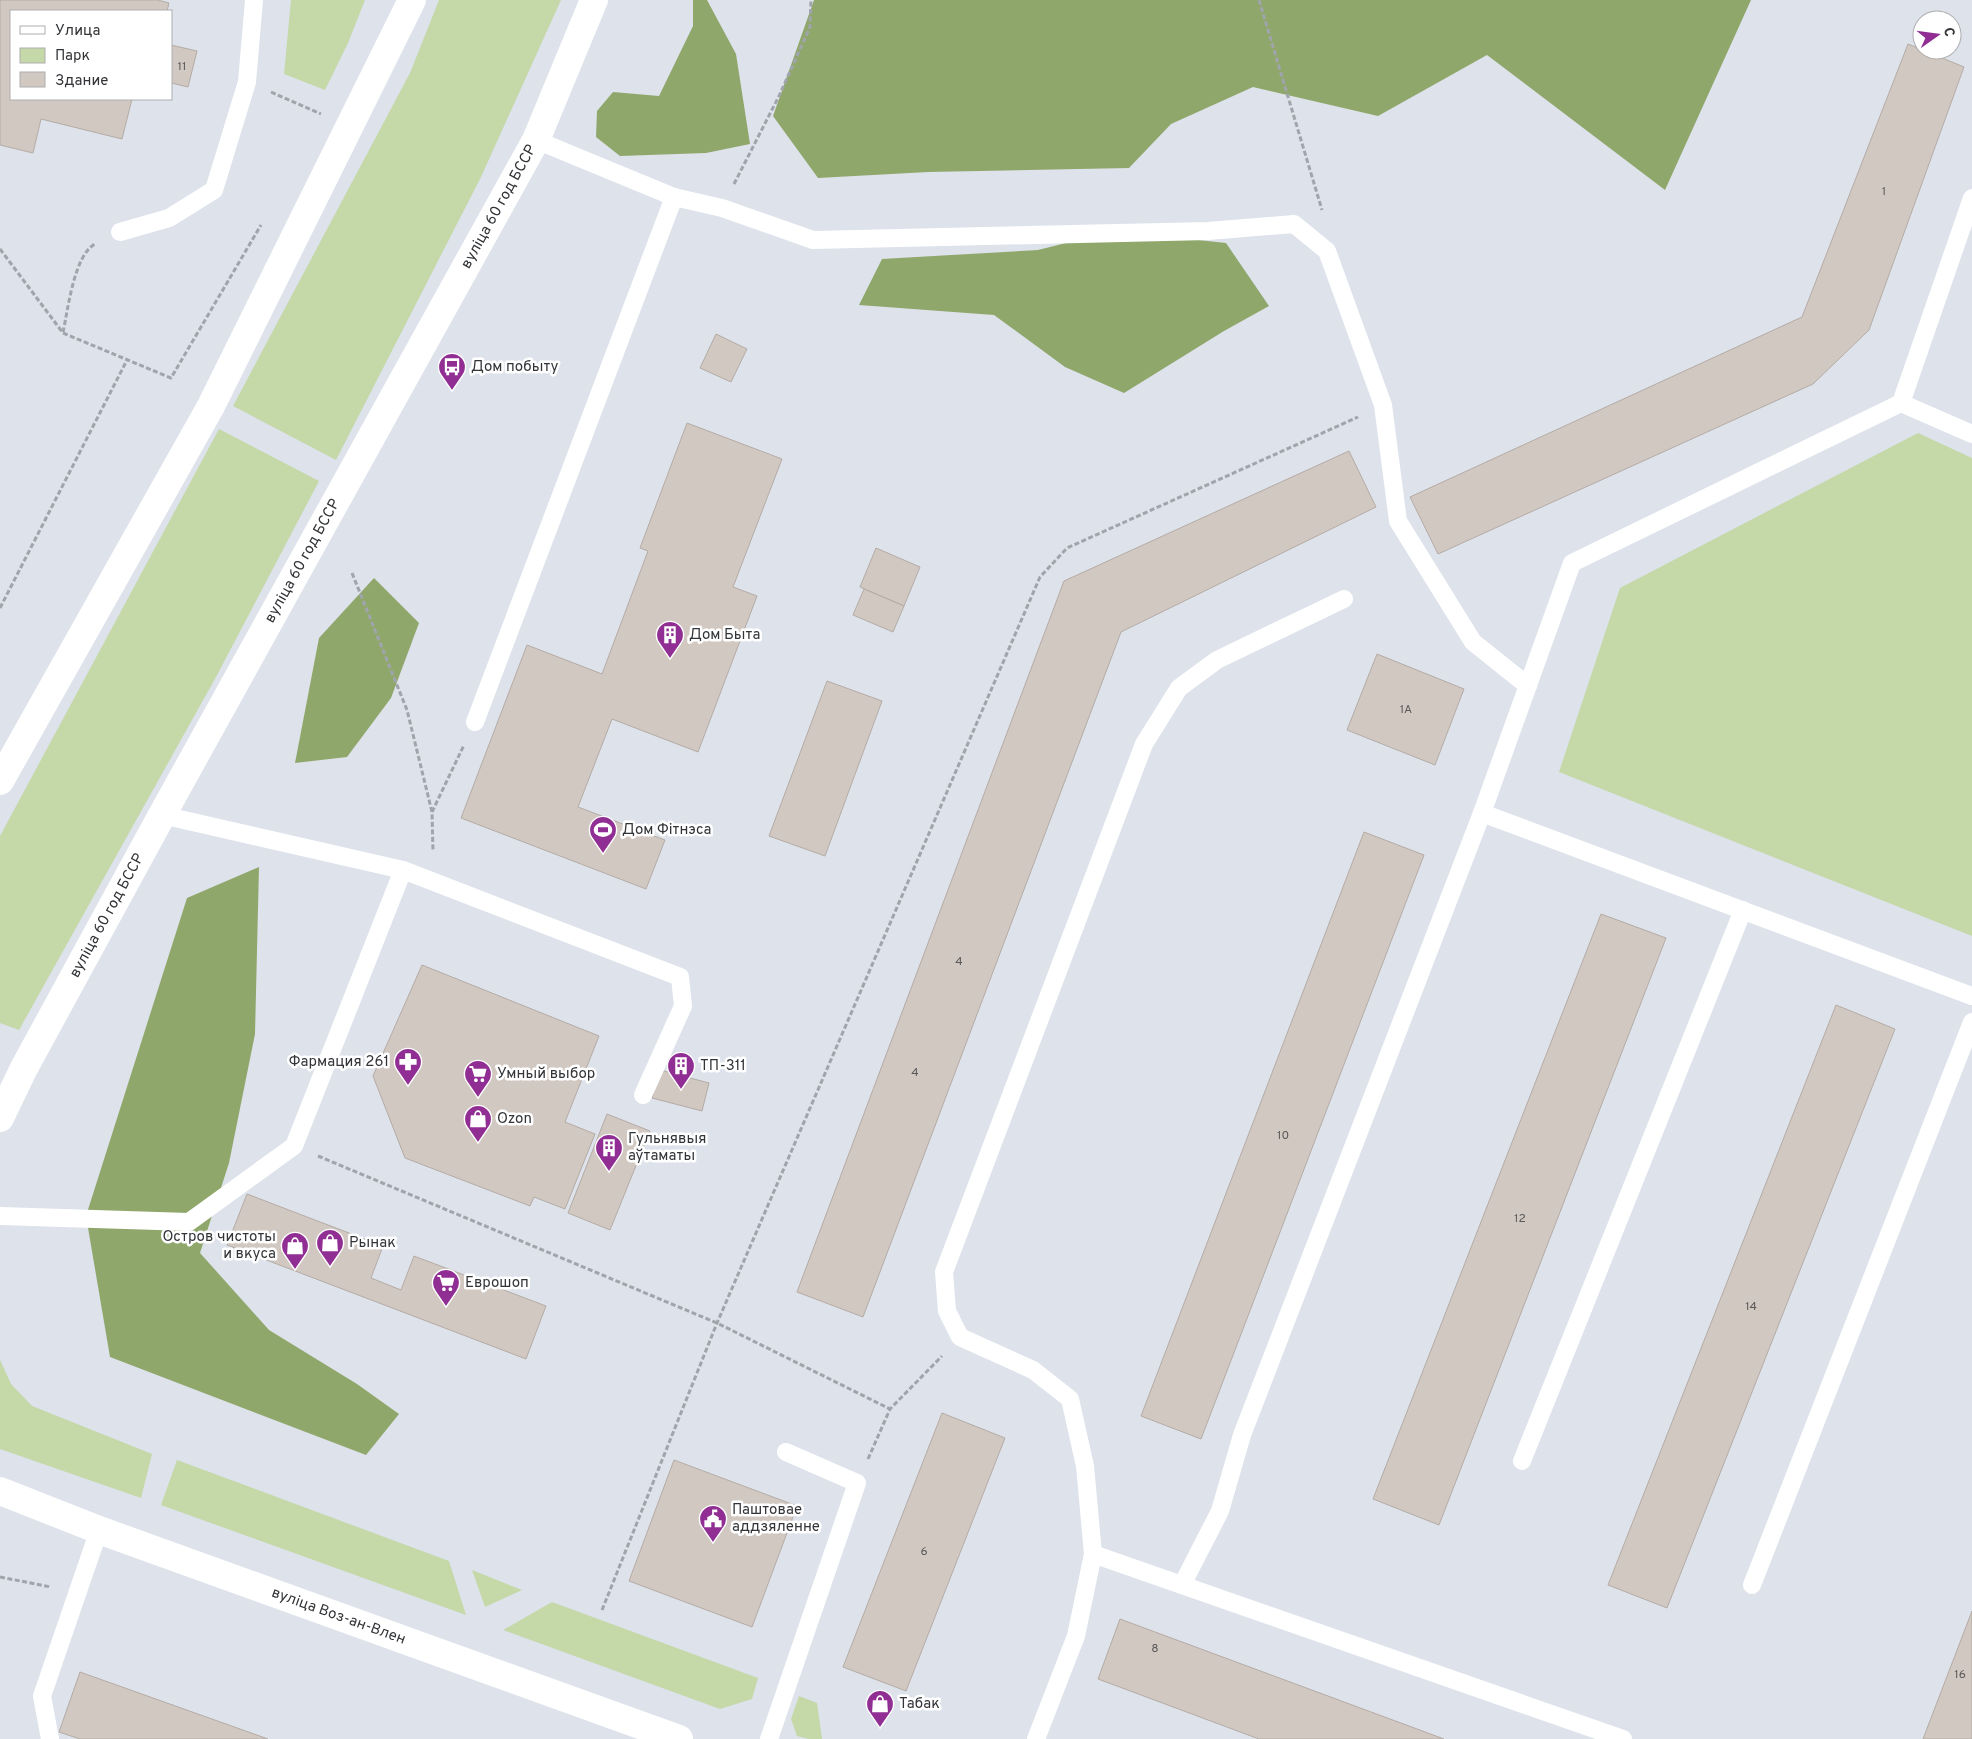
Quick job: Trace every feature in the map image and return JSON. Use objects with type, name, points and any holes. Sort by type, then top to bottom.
[{"type":"main road","points":[[0,781],[210,406],[412,0]]},
{"type":"main road","name":"вуліца 60 год БССР","points":[[0,1118],[24,1068],[162,815],[536,140],[594,0]]},
{"type":"main road","name":"вуліца Воз-ан-Влен","points":[[0,1491],[99,1530],[679,1739]]},
{"type":"lane","points":[[120,232],[169,218],[214,190],[247,82],[254,0]]},
{"type":"lane","points":[[536,140],[674,197],[722,208],[813,240],[1208,231],[1294,224],[1327,251],[1383,405],[1398,521],[1473,642],[1528,686]]},
{"type":"lane","points":[[475,722],[674,197]]},
{"type":"lane","points":[[1182,1585],[1220,1511],[1242,1435],[1482,813],[1572,563],[1901,403],[1972,198]]},
{"type":"lane","points":[[1901,403],[1972,434]]},
{"type":"lane","points":[[1036,1739],[1076,1636],[1093,1554],[1085,1466],[1070,1400],[1033,1370],[960,1337],[947,1310],[944,1272],[1144,744],[1179,688],[1217,660],[1344,599]]},
{"type":"lane","points":[[1482,813],[1972,996]]},
{"type":"lane","points":[[162,815],[403,870],[680,977],[682,1006],[643,1096]]},
{"type":"lane","points":[[0,1216],[189,1222],[294,1146],[403,870]]},
{"type":"lane","points":[[1522,1461],[1743,910]]},
{"type":"lane","points":[[1752,1585],[1972,1022]]},
{"type":"lane","points":[[769,1739],[857,1483],[786,1452]]},
{"type":"lane","points":[[50,1739],[42,1696],[99,1530]]},
{"type":"lane","points":[[1093,1554],[1623,1739]]},
{"type":"path","points":[[722,208],[780,96],[810,26],[811,0]]},
{"type":"path","points":[[1258,0],[1321,207],[1327,251]]},
{"type":"path","points":[[247,82],[326,116]]},
{"type":"path","points":[[63,333],[78,265],[91,246],[120,232]]},
{"type":"path","points":[[0,249],[63,333],[171,378]]},
{"type":"path","points":[[0,608],[127,360]]},
{"type":"path","points":[[602,1610],[717,1323],[1040,576],[1067,548],[1383,405]]},
{"type":"path","points":[[352,573],[407,710],[432,812],[434,882]]},
{"type":"path","points":[[432,812],[475,722]]},
{"type":"path","points":[[294,1146],[717,1323],[890,1409]]},
{"type":"path","points":[[857,1483],[890,1409],[960,1337]]},
{"type":"path","points":[[0,1577],[78,1593]]},
{"type":"green space","points":[[291,0],[365,0],[348,43],[325,90],[284,74]]},
{"type":"green space","points":[[439,0],[561,0],[481,177],[336,460],[233,406],[410,73]]},
{"type":"green space","points":[[693,0],[707,0],[736,54],[750,144],[706,153],[620,156],[596,137],[597,111],[613,92],[659,96],[693,26]]},
{"type":"green space","points":[[814,0],[1751,0],[1665,190],[1487,55],[1378,116],[1253,87],[1171,124],[1129,168],[928,172],[818,178],[773,116]]},
{"type":"green space","points":[[1114,231],[1226,243],[1269,306],[1224,331],[1124,393],[1065,367],[994,315],[859,305],[882,259],[1038,250]]},
{"type":"green space","points":[[219,429],[319,481],[216,677],[19,1030],[0,1023],[0,836]]},
{"type":"green space","points":[[1918,433],[1972,458],[1972,936],[1559,772],[1620,588]]},
{"type":"green space","points":[[374,578],[419,623],[391,698],[347,757],[295,763],[319,638]]},
{"type":"green space","points":[[259,867],[255,1034],[229,1163],[200,1253],[269,1330],[357,1384],[399,1414],[366,1455],[110,1357],[86,1216],[187,898]]},
{"type":"green space","points":[[0,1360],[11,1384],[32,1406],[152,1454],[141,1498],[0,1449]]},
{"type":"green space","points":[[177,1460],[449,1561],[466,1615],[161,1505]]},
{"type":"green space","points":[[472,1570],[522,1590],[485,1607]]},
{"type":"green space","points":[[552,1602],[758,1678],[752,1699],[720,1709],[503,1630]]},
{"type":"green space","points":[[799,1696],[817,1703],[822,1739],[809,1739],[797,1736],[791,1719]]},
{"type":"building","points":[[0,0],[158,0],[169,3],[167,10],[10,10],[10,100],[132,100],[122,139],[41,119],[33,153],[0,145]]},
{"type":"building","points":[[1908,44],[1912,46],[1912,60],[1947,60],[1964,67],[1869,330],[1813,384],[1438,554],[1410,497],[1802,317]]},
{"type":"building","points":[[172,45],[197,51],[188,87],[172,83]]},
{"type":"building","points":[[716,334],[747,349],[731,382],[700,368]]},
{"type":"building","name":"Дом Быта","points":[[687,423],[782,459],[733,587],[757,596],[698,752],[612,719],[578,807],[665,840],[646,889],[461,818],[527,645],[602,674],[648,551],[640,548]]},
{"type":"building","points":[[1349,451],[1376,507],[1121,632],[863,1317],[797,1292],[1064,581]]},
{"type":"building","points":[[876,548],[920,567],[904,606],[860,587]]},
{"type":"building","points":[[864,589],[904,606],[893,632],[853,615]]},
{"type":"building","points":[[1377,654],[1464,689],[1435,765],[1347,730]]},
{"type":"building","points":[[827,681],[882,701],[825,856],[769,836]]},
{"type":"building","points":[[1364,832],[1424,855],[1201,1439],[1141,1416]]},
{"type":"building","points":[[1601,914],[1666,938],[1439,1525],[1373,1499]]},
{"type":"building","name":"Умный выбор","points":[[422,965],[599,1036],[565,1122],[595,1134],[565,1209],[534,1197],[530,1206],[405,1158],[373,1076]]},
{"type":"building","points":[[1836,1005],[1895,1029],[1667,1608],[1608,1585]]},
{"type":"building","name":"ТП-311","points":[[660,1070],[709,1083],[702,1111],[652,1098]]},
{"type":"building","name":"Гульнявыя аўтаматы","points":[[607,1114],[650,1131],[610,1230],[568,1213]]},
{"type":"building","name":"Рынак","points":[[247,1194],[383,1246],[371,1278],[401,1290],[414,1256],[546,1306],[526,1359],[227,1245]]},
{"type":"building","points":[[942,1413],[1005,1438],[906,1691],[843,1667]]},
{"type":"building","name":"Паштовае аддзяленне","points":[[674,1460],[797,1506],[752,1627],[629,1581]]},
{"type":"building","points":[[1972,1611],[1972,1739],[1923,1739]]},
{"type":"building","points":[[1120,1619],[1444,1739],[1259,1739],[1098,1679]]},
{"type":"building","points":[[80,1672],[268,1739],[80,1739],[59,1732]]},
{"type":"place","name":"Дом побыту","points":[[452,391]]},
{"type":"place","name":"Дом Быта","points":[[670,659]]},
{"type":"place","name":"Дом Фітнэса","points":[[603,854]]},
{"type":"place","name":"Фармация 261","points":[[408,1086]]},
{"type":"place","name":"ТП-311","points":[[681,1090]]},
{"type":"place","name":"Умный выбор","points":[[478,1098]]},
{"type":"place","name":"Ozon","points":[[478,1143]]},
{"type":"place","name":"Гульнявыя аўтаматы","points":[[609,1172]]},
{"type":"place","name":"Рынак","points":[[330,1267]]},
{"type":"place","name":"Остров чистоты и вкуса","points":[[295,1270]]},
{"type":"place","name":"Еврошоп","points":[[446,1307]]},
{"type":"place","name":"Паштовае аддзяленне","points":[[713,1543]]},
{"type":"place","name":"Табак","points":[[880,1728]]}]
